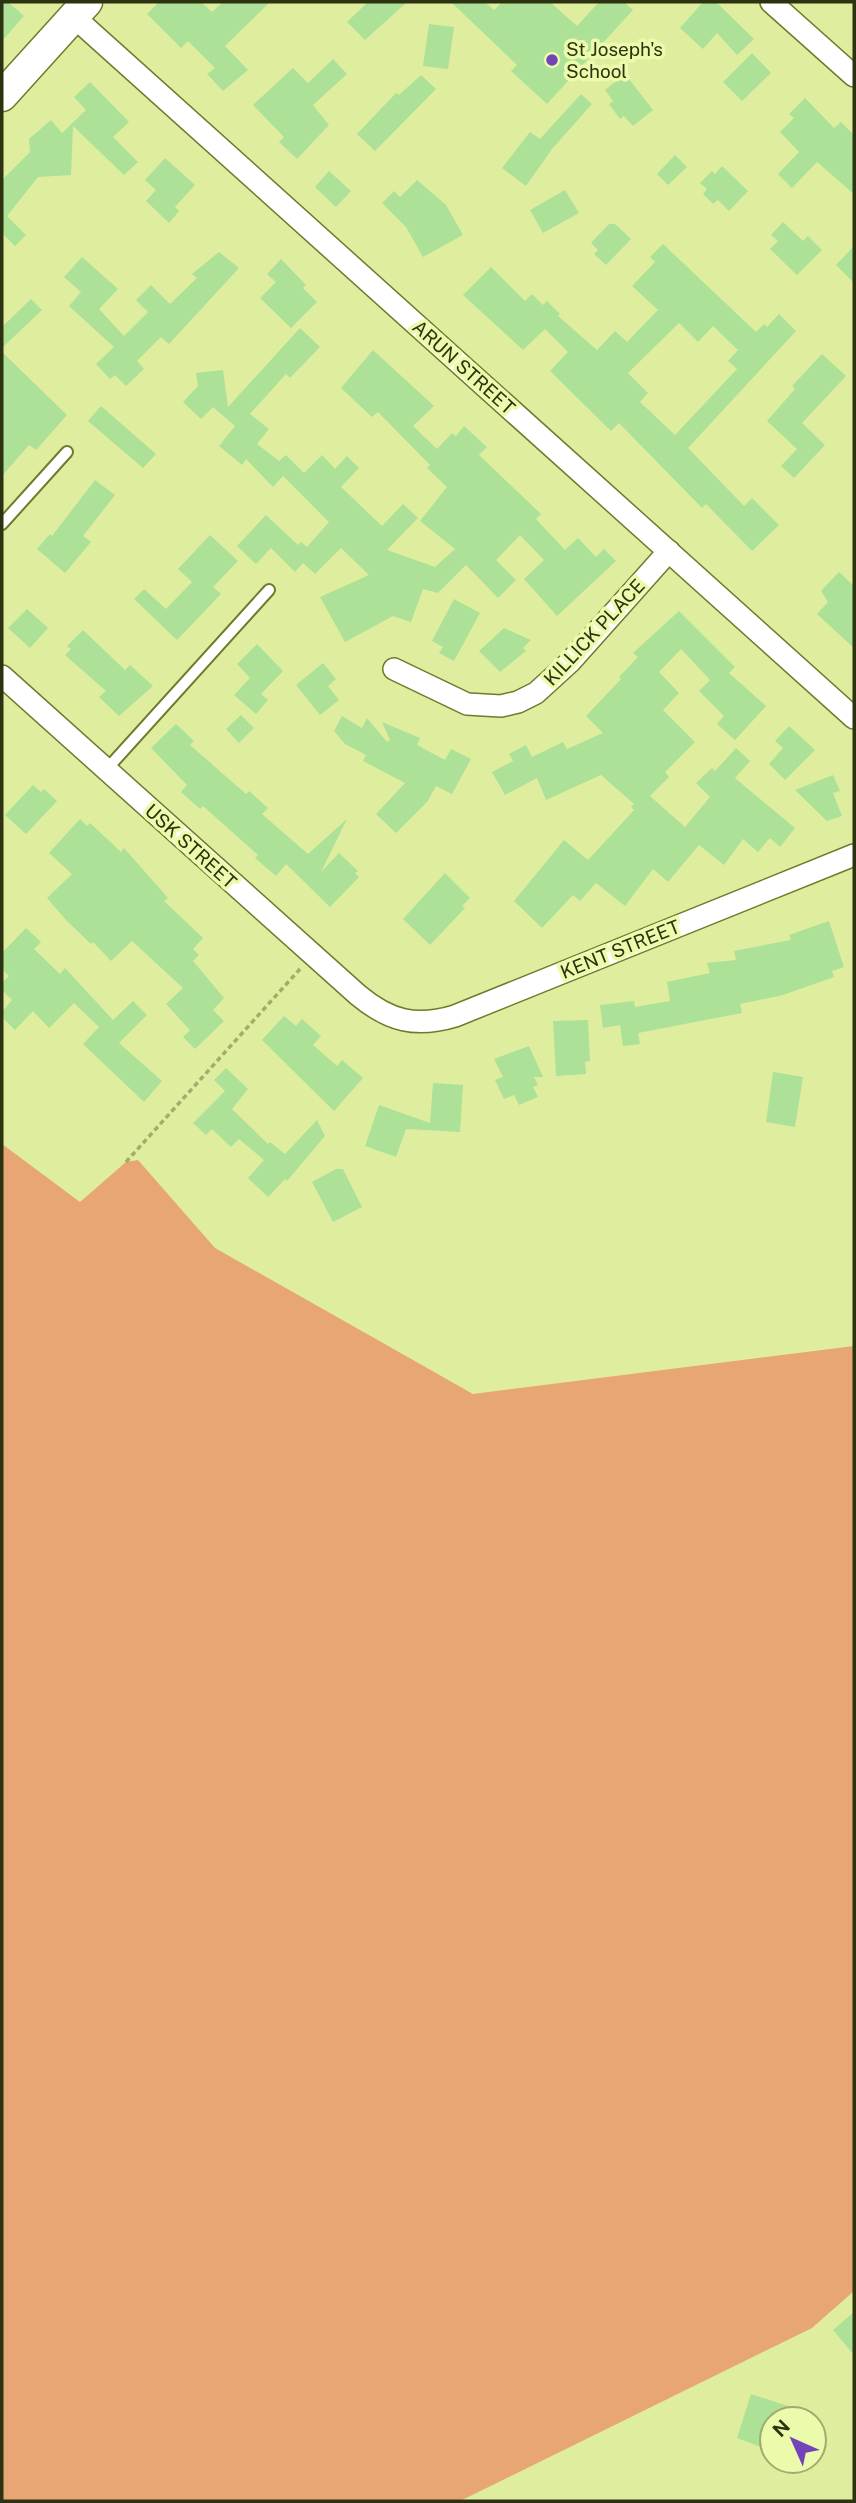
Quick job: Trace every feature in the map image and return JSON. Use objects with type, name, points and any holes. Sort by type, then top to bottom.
[{"type":"street","points":[[771,2],[854,76]]},
{"type":"street","points":[[2,96],[80,9]]},
{"type":"street","name":"ARUN STREET","points":[[80,9],[854,718]]},
{"type":"street","name":"KILLICK PLACE","points":[[394,669],[467,704],[493,706],[518,702],[536,692],[570,662],[669,551]]},
{"type":"street","name":"USK STREET","points":[[2,676],[313,955],[383,1013]]},
{"type":"street","name":"KENT STREET","points":[[383,1013],[414,1023],[455,1016],[854,855]]},
{"type":"lane","points":[[2,524],[67,452]]},
{"type":"lane","points":[[106,770],[269,590]]},
{"type":"path","points":[[126,1162],[313,955]]},
{"type":"shaded area","points":[[2,1144],[80,1202],[126,1162],[138,1160],[215,1248],[473,1394],[854,1346],[854,2291],[812,2328],[460,2501],[2,2501]]},
{"type":"building","points":[[2,2],[8,2],[24,16],[2,41]]},
{"type":"building","points":[[159,2],[201,2],[212,12],[223,2],[270,2],[225,46],[248,70],[223,91],[207,74],[215,68],[188,41],[181,48],[147,14]]},
{"type":"building","points":[[368,2],[407,2],[365,40],[347,22]]},
{"type":"building","name":"St Joseph's School","points":[[451,2],[485,2],[494,10],[502,2],[550,2],[577,26],[599,2],[624,2],[633,10],[547,104],[511,71],[517,65]]},
{"type":"building","points":[[703,2],[716,2],[754,39],[737,55],[717,33],[703,49],[680,28]]},
{"type":"building","points":[[429,24],[454,27],[448,69],[423,66]]},
{"type":"building","points":[[752,53],[771,73],[742,101],[723,82]]},
{"type":"building","points":[[333,59],[347,74],[313,105],[329,125],[297,159],[279,142],[284,137],[253,105],[293,68],[308,83]]},
{"type":"building","points":[[625,74],[653,110],[633,126],[624,116],[620,119],[609,104],[613,101],[605,90]]},
{"type":"building","points":[[421,75],[436,89],[375,151],[357,134],[396,93],[399,95]]},
{"type":"building","points":[[90,82],[129,122],[113,137],[138,162],[124,175],[73,126],[71,175],[38,177],[7,216],[26,235],[15,246],[2,233],[2,180],[30,152],[29,139],[51,120],[62,133],[86,110],[74,97]]},
{"type":"building","points":[[581,94],[592,104],[552,149],[526,186],[502,168],[530,132],[540,139]]},
{"type":"building","points":[[805,98],[834,128],[841,122],[854,135],[854,194],[817,162],[792,188],[778,174],[799,152],[780,132],[794,118],[789,114]]},
{"type":"building","points":[[675,155],[687,167],[668,185],[657,174]]},
{"type":"building","points":[[165,158],[195,185],[175,207],[179,211],[169,223],[146,201],[156,190],[145,180]]},
{"type":"building","points":[[722,166],[748,191],[729,211],[718,200],[713,204],[703,194],[707,189],[700,183],[712,171],[715,174]]},
{"type":"building","points":[[329,171],[351,191],[336,207],[315,187]]},
{"type":"building","points":[[417,180],[446,205],[463,235],[423,257],[406,227],[382,203],[394,191],[400,197]]},
{"type":"building","points":[[565,190],[579,213],[543,233],[530,210]]},
{"type":"building","points":[[783,222],[803,241],[808,236],[822,250],[797,275],[770,249],[778,241],[771,235]]},
{"type":"building","points":[[609,224],[615,224],[631,239],[606,265],[594,254],[598,250],[591,243]]},
{"type":"building","points":[[663,244],[756,332],[764,324],[767,327],[779,314],[796,331],[688,448],[744,506],[752,498],[779,525],[752,551],[706,504],[702,508],[619,423],[611,431],[550,371],[568,352],[545,329],[523,350],[463,295],[491,267],[525,301],[532,294],[543,305],[547,301],[560,314],[558,316],[597,350],[615,331],[627,342],[658,310],[632,286],[655,262],[650,257]],"holes":[[[679,323],[698,342],[713,326],[738,350],[728,361],[737,369],[675,435],[640,402],[648,393],[628,373]]]},
{"type":"building","points":[[854,246],[854,283],[836,265]]},
{"type":"building","points":[[219,252],[239,268],[169,344],[161,337],[137,361],[144,369],[126,386],[115,375],[110,379],[96,364],[114,347],[69,306],[81,292],[64,277],[82,257],[118,289],[99,309],[124,336],[148,312],[136,300],[151,285],[170,304],[197,278],[192,274]]},
{"type":"building","points":[[281,259],[306,285],[303,288],[317,302],[291,328],[260,298],[276,282],[267,274]]},
{"type":"building","points":[[31,299],[42,310],[2,348],[2,327]]},
{"type":"building","points":[[300,328],[320,347],[290,378],[286,374],[250,414],[269,429],[257,444],[279,461],[286,455],[304,473],[322,455],[335,469],[347,456],[359,468],[341,487],[382,526],[403,504],[418,518],[387,550],[435,567],[455,549],[420,521],[447,487],[427,468],[430,465],[378,412],[372,417],[341,388],[373,350],[434,406],[413,426],[437,449],[452,433],[456,436],[464,426],[487,447],[479,455],[541,514],[536,519],[565,550],[578,538],[596,557],[604,549],[616,561],[557,616],[524,579],[544,560],[520,535],[496,560],[516,580],[498,598],[466,565],[438,593],[423,589],[411,622],[393,616],[345,642],[320,597],[369,575],[341,548],[315,574],[303,563],[295,572],[271,548],[256,564],[237,546],[266,515],[298,545],[301,542],[307,547],[329,522],[283,476],[273,487],[246,459],[242,465],[219,446],[235,426],[213,407],[201,419],[183,402],[198,386],[196,373],[223,370],[228,407]]},
{"type":"building","points":[[2,352],[67,415],[36,450],[29,445],[2,476]]},
{"type":"building","points":[[822,354],[846,376],[802,423],[825,445],[794,478],[781,466],[797,449],[767,421],[795,389],[792,386]]},
{"type":"building","points":[[101,406],[156,454],[143,468],[88,421]]},
{"type":"building","points":[[95,480],[115,495],[83,536],[91,542],[65,573],[37,549],[50,534],[52,536]]},
{"type":"building","points":[[210,535],[238,561],[213,587],[221,594],[177,640],[134,599],[144,589],[166,609],[192,582],[178,569]]},
{"type":"building","points":[[839,572],[854,586],[854,648],[817,614],[828,602],[821,591]]},
{"type":"building","points":[[454,599],[480,613],[454,661],[439,653],[443,647],[432,641]]},
{"type":"building","points":[[27,609],[48,628],[30,648],[8,628]]},
{"type":"building","points":[[679,611],[735,667],[729,673],[766,706],[735,740],[717,724],[724,716],[699,691],[710,680],[681,649],[659,672],[679,693],[663,710],[695,742],[665,772],[669,777],[650,796],[685,827],[710,797],[696,783],[712,768],[715,771],[736,748],[750,761],[735,778],[795,828],[780,847],[770,838],[758,852],[743,839],[724,865],[699,845],[668,882],[653,869],[625,906],[596,883],[580,901],[573,895],[542,928],[514,901],[564,840],[588,860],[634,810],[631,807],[634,804],[601,775],[546,800],[537,778],[505,795],[492,772],[513,761],[509,754],[526,745],[532,757],[563,742],[567,749],[603,733],[586,716],[638,657],[633,653]]},
{"type":"building","points":[[504,628],[531,640],[523,648],[526,651],[500,672],[479,651]]},
{"type":"building","points":[[83,630],[125,670],[130,665],[153,686],[119,716],[99,697],[106,691],[65,655],[71,649],[67,646]]},
{"type":"building","points":[[257,644],[283,671],[261,694],[268,700],[256,714],[234,695],[250,678],[237,664]]},
{"type":"building","points":[[323,663],[336,679],[328,686],[339,700],[320,715],[296,685]]},
{"type":"building","points":[[241,715],[254,728],[239,743],[226,729]]},
{"type":"building","points":[[342,716],[362,728],[367,718],[387,742],[390,740],[382,722],[420,738],[417,745],[445,760],[451,749],[471,759],[452,794],[436,786],[427,802],[396,833],[376,814],[405,783],[363,761],[366,755],[345,744],[334,731]]},
{"type":"building","points":[[176,724],[194,741],[190,745],[246,794],[249,791],[268,808],[262,814],[308,854],[347,819],[321,872],[339,853],[358,871],[355,873],[359,877],[330,907],[286,864],[276,876],[255,858],[258,855],[203,806],[200,809],[181,792],[187,785],[151,748]]},
{"type":"building","points":[[789,726],[815,750],[785,780],[769,764],[783,748],[775,741]]},
{"type":"building","points":[[833,775],[840,791],[833,793],[842,816],[827,821],[795,790]]},
{"type":"building","points":[[33,785],[41,792],[44,789],[57,801],[26,834],[5,815]]},
{"type":"building","points":[[80,819],[87,826],[90,823],[121,852],[124,848],[168,898],[164,901],[203,938],[193,949],[199,955],[193,961],[224,998],[213,1010],[224,1021],[195,1049],[183,1037],[190,1030],[166,1004],[183,988],[132,941],[111,961],[67,921],[47,898],[72,874],[49,853]]},
{"type":"building","points":[[445,873],[470,898],[462,906],[465,908],[430,945],[403,919]]},
{"type":"building","points":[[829,921],[844,967],[832,971],[834,977],[783,995],[740,1004],[742,1013],[638,1033],[640,1044],[623,1046],[620,1025],[603,1028],[600,1005],[634,1001],[635,1007],[670,1001],[667,982],[710,973],[707,963],[736,960],[734,951],[791,940],[789,935]]},
{"type":"building","points":[[26,928],[41,942],[34,949],[60,974],[65,968],[113,1020],[133,1001],[147,1015],[119,1043],[162,1081],[144,1102],[83,1044],[99,1027],[74,1003],[49,1028],[33,1011],[15,1030],[2,1017],[2,1012],[12,1000],[2,990],[2,983],[9,976],[2,969],[2,953]]},
{"type":"building","points":[[284,1016],[296,1026],[302,1019],[321,1036],[313,1045],[337,1066],[342,1060],[363,1078],[334,1111],[262,1040]]},
{"type":"building","points":[[588,1020],[590,1061],[585,1062],[586,1074],[556,1076],[553,1021]]},
{"type":"building","points":[[529,1046],[543,1077],[534,1077],[538,1085],[533,1087],[538,1097],[519,1105],[514,1095],[504,1099],[495,1080],[503,1077],[494,1059]]},
{"type":"building","points":[[226,1068],[248,1089],[232,1109],[268,1144],[270,1142],[285,1154],[317,1120],[325,1136],[287,1181],[285,1179],[268,1197],[248,1178],[264,1160],[239,1139],[231,1147],[212,1129],[206,1135],[193,1123],[225,1091],[214,1080]]},
{"type":"building","points":[[773,1072],[803,1077],[795,1127],[766,1122]]},
{"type":"building","points":[[433,1083],[463,1085],[460,1132],[406,1129],[396,1157],[365,1146],[379,1105],[430,1123]]},
{"type":"building","points":[[336,1169],[343,1169],[362,1207],[333,1222],[312,1182]]},
{"type":"building","points":[[854,2312],[854,2355],[833,2330]]},
{"type":"building","points":[[751,2394],[785,2405],[758,2405],[758,2446],[737,2438]]},
{"type":"place","name":"St Joseph's School","points":[[552,60]]}]
